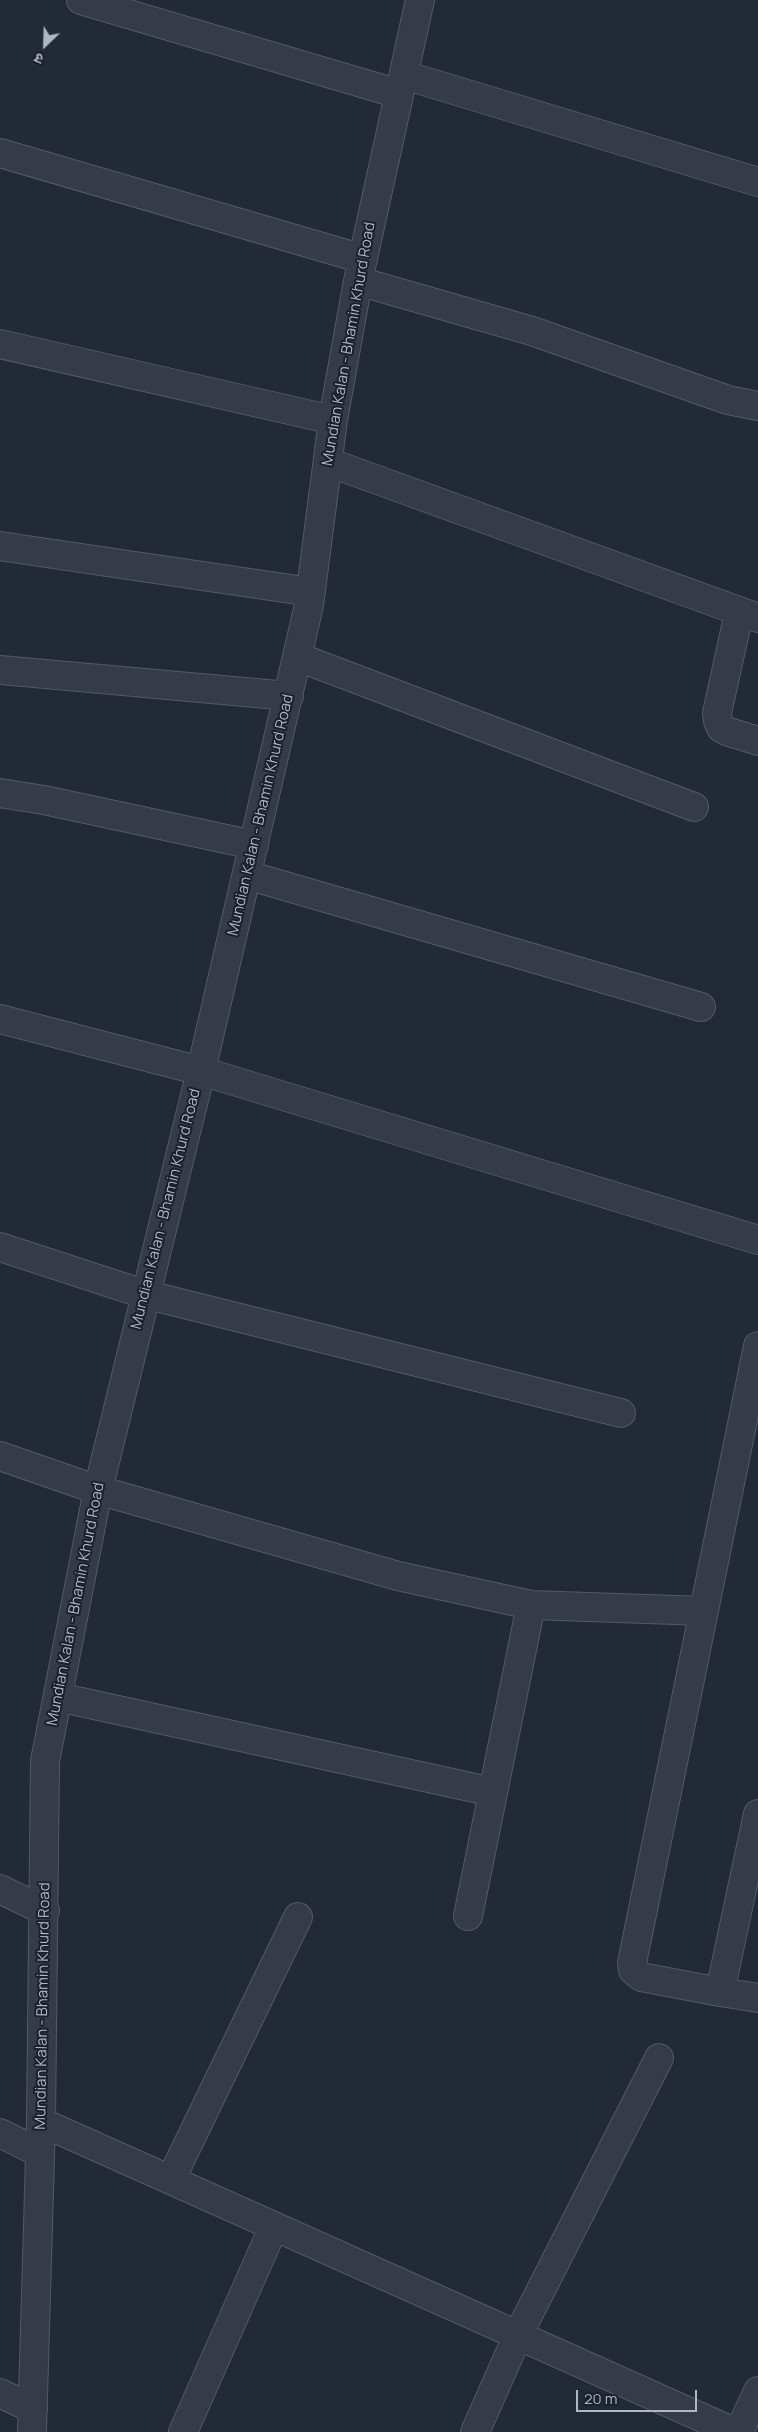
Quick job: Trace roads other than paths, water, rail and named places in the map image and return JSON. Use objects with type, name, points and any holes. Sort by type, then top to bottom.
[{"type":"street","points":[[82,0],[402,84],[758,182]]},
{"type":"street","name":"Mundian Kalan - Bhamin Khurd Road","points":[[32,2421],[41,2122],[45,1911],[45,1761],[98,1490],[144,1294],[201,1071],[312,592],[333,420],[361,270],[420,0]]},
{"type":"street","points":[[0,153],[361,270],[728,400],[758,406]]},
{"type":"street","points":[[0,344],[333,420]]},
{"type":"street","points":[[328,462],[748,616],[717,713],[721,728],[758,741]]},
{"type":"street","points":[[0,546],[312,592]]},
{"type":"street","points":[[298,657],[694,807]]},
{"type":"street","points":[[0,670],[289,696]]},
{"type":"street","points":[[0,793],[44,800],[254,845]]},
{"type":"street","points":[[247,875],[701,1007]]},
{"type":"street","points":[[0,1019],[201,1071],[758,1240]]},
{"type":"street","points":[[0,1247],[144,1294],[621,1413]]},
{"type":"street","points":[[758,1346],[632,1963],[633,1970],[642,1977],[758,1998]]},
{"type":"street","points":[[0,1456],[98,1490],[398,1576],[531,1605],[704,1611]]},
{"type":"street","points":[[468,1916],[531,1605]]},
{"type":"street","points":[[58,1697],[493,1792]]},
{"type":"street","points":[[720,1992],[758,1814]]},
{"type":"street","points":[[0,1890],[45,1911]]},
{"type":"street","points":[[171,2179],[298,1917]]},
{"type":"street","points":[[475,2432],[518,2335],[659,2058]]},
{"type":"street","points":[[41,2122],[734,2432]]},
{"type":"street","points":[[0,2133],[40,2154]]},
{"type":"street","points":[[183,2432],[274,2226]]},
{"type":"street","points":[[739,2432],[758,2390]]},
{"type":"street","points":[[0,2393],[32,2421]]}]
